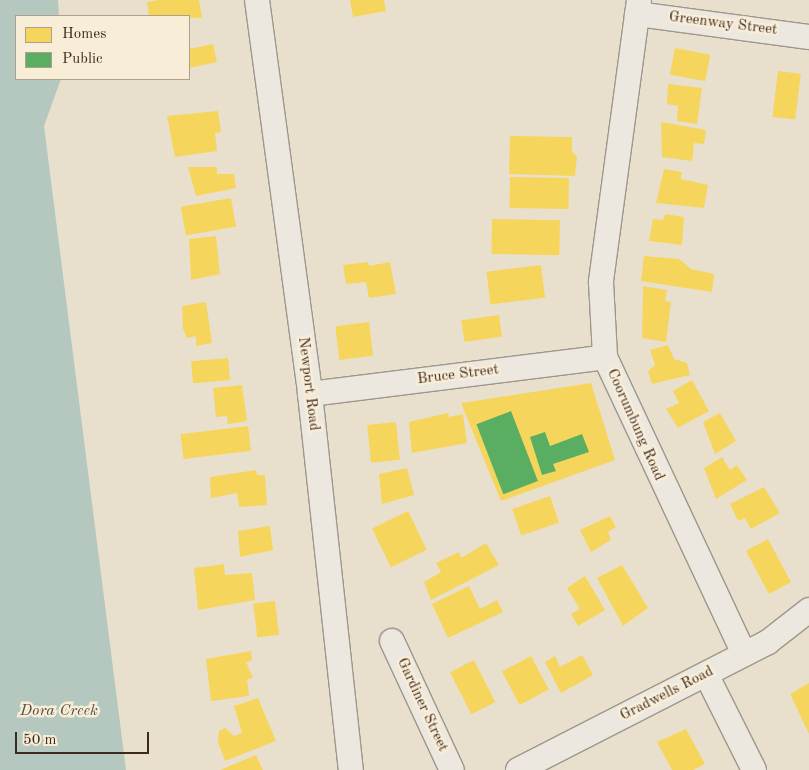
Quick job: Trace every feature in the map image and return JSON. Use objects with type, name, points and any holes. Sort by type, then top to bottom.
[{"type":"street","name":"Newport Road","points":[[257,0],[310,394],[352,770]]},
{"type":"street","name":"Greenway Street","points":[[638,7],[809,37]]},
{"type":"street","name":"Coorumbung Road","points":[[638,7],[600,282],[605,357],[744,654]]},
{"type":"street","name":"Bruce Street","points":[[310,394],[605,357]]},
{"type":"street","name":"Gradwells Road","points":[[518,770],[786,631],[809,610]]},
{"type":"street","name":"Gardiner Street","points":[[392,640],[452,770]]},
{"type":"street","points":[[706,674],[754,770]]},
{"type":"water","name":"Dora Creek","points":[[0,0],[58,0],[59,15],[15,15],[15,80],[61,80],[44,126],[126,770],[0,770]]},
{"type":"building: Homes","points":[[158,0],[199,0],[202,18],[190,18],[190,15],[149,15],[147,2]]},
{"type":"building: Homes","points":[[350,0],[384,0],[386,11],[353,17]]},
{"type":"building: Homes","points":[[213,44],[217,62],[190,68],[190,49]]},
{"type":"building: Homes","points":[[675,48],[710,55],[705,81],[670,75]]},
{"type":"building: Homes","points":[[778,71],[801,74],[795,119],[772,117]]},
{"type":"building: Homes","points":[[668,84],[702,88],[697,124],[677,121],[678,106],[667,104]]},
{"type":"building: Homes","points":[[218,111],[221,132],[215,133],[217,151],[175,157],[167,116]]},
{"type":"building: Homes","points":[[661,122],[706,130],[704,144],[694,143],[692,161],[662,157]]},
{"type":"building: Homes","points":[[510,136],[572,137],[572,152],[577,157],[575,176],[509,174]]},
{"type":"building: Homes","points":[[188,167],[217,167],[217,174],[234,174],[236,188],[196,196]]},
{"type":"building: Homes","points":[[664,169],[682,172],[681,179],[708,185],[704,208],[656,203]]},
{"type":"building: Homes","points":[[510,177],[569,178],[568,209],[509,208]]},
{"type":"building: Homes","points":[[231,198],[236,227],[186,235],[181,207]]},
{"type":"building: Homes","points":[[665,214],[684,217],[682,245],[649,241],[653,219],[663,220]]},
{"type":"building: Homes","points":[[492,219],[560,220],[559,255],[491,254]]},
{"type":"building: Homes","points":[[216,236],[220,274],[191,280],[189,239]]},
{"type":"building: Homes","points":[[644,256],[679,259],[691,269],[714,274],[712,292],[641,281]]},
{"type":"building: Homes","points":[[368,262],[369,266],[390,262],[396,294],[369,298],[366,282],[346,284],[343,265]]},
{"type":"building: Homes","points":[[541,265],[545,298],[490,304],[486,272]]},
{"type":"building: Homes","points":[[643,286],[667,290],[665,301],[671,302],[666,342],[642,338]]},
{"type":"building: Homes","points":[[206,302],[212,343],[196,346],[196,336],[187,338],[183,329],[182,306]]},
{"type":"building: Homes","points":[[499,315],[502,337],[464,342],[461,320]]},
{"type":"building: Homes","points":[[369,322],[373,356],[339,360],[335,326]]},
{"type":"building: Homes","points":[[668,345],[674,359],[687,363],[690,375],[652,384],[648,371],[655,365],[650,350]]},
{"type":"building: Homes","points":[[228,358],[230,380],[193,383],[191,361]]},
{"type":"building: Homes","points":[[692,380],[709,411],[678,428],[666,409],[679,403],[673,391]]},
{"type":"building: Homes","points":[[591,383],[615,460],[501,501],[461,403]]},
{"type":"building: Homes","points":[[242,385],[247,421],[228,424],[227,416],[216,417],[213,388]]},
{"type":"building: Homes","points":[[448,413],[449,417],[463,414],[467,443],[412,453],[409,422]]},
{"type":"building: Homes","points":[[720,413],[736,441],[715,454],[703,422]]},
{"type":"building: Homes","points":[[396,422],[400,460],[371,463],[367,425]]},
{"type":"building: Homes","points":[[248,426],[251,451],[184,459],[181,434]]},
{"type":"building: Homes","points":[[722,457],[730,470],[737,465],[747,480],[716,499],[704,468]]},
{"type":"building: Homes","points":[[407,468],[414,495],[382,504],[379,474]]},
{"type":"building: Homes","points":[[256,470],[257,475],[265,475],[267,505],[239,507],[237,493],[211,498],[210,477]]},
{"type":"building: Homes","points":[[764,487],[780,513],[751,529],[745,518],[738,521],[730,504]]},
{"type":"building: Homes","points":[[550,496],[559,522],[521,535],[512,509]]},
{"type":"building: Homes","points":[[408,511],[427,550],[391,567],[372,529]]},
{"type":"building: Homes","points":[[610,516],[616,527],[608,532],[611,540],[591,552],[580,530]]},
{"type":"building: Homes","points":[[270,526],[273,550],[240,557],[238,531]]},
{"type":"building: Homes","points":[[768,539],[791,582],[769,594],[746,551]]},
{"type":"building: Homes","points":[[486,543],[499,565],[431,600],[424,582],[441,572],[436,563],[459,552],[461,558]]},
{"type":"building: Homes","points":[[224,564],[225,575],[252,573],[255,600],[198,610],[194,568]]},
{"type":"building: Homes","points":[[622,565],[648,608],[623,626],[597,578]]},
{"type":"building: Homes","points":[[585,576],[605,610],[578,626],[571,614],[580,609],[567,588]]},
{"type":"building: Homes","points":[[469,586],[480,609],[497,600],[503,612],[448,638],[432,604]]},
{"type":"building: Homes","points":[[275,601],[279,635],[257,637],[253,604]]},
{"type":"building: Homes","points":[[251,651],[252,661],[246,662],[253,678],[247,679],[249,696],[211,701],[206,659]]},
{"type":"building: Homes","points":[[582,655],[593,675],[561,693],[545,662],[555,656],[560,667]]},
{"type":"building: Homes","points":[[531,656],[549,690],[520,705],[502,671]]},
{"type":"building: Homes","points":[[474,660],[495,702],[471,714],[450,672]]},
{"type":"building: Homes","points":[[809,683],[809,734],[790,694]]},
{"type":"building: Homes","points":[[258,698],[276,741],[225,761],[218,742],[219,731],[225,728],[234,736],[242,733],[234,706]]},
{"type":"building: Homes","points":[[686,729],[705,764],[693,770],[672,770],[657,742]]},
{"type":"building: Homes","points":[[256,755],[263,770],[220,770]]},
{"type":"building: Public","points":[[511,411],[538,481],[503,494],[476,424]]},
{"type":"building: Public","points":[[545,432],[550,446],[582,434],[589,452],[553,464],[556,471],[542,475],[530,437]]}]
